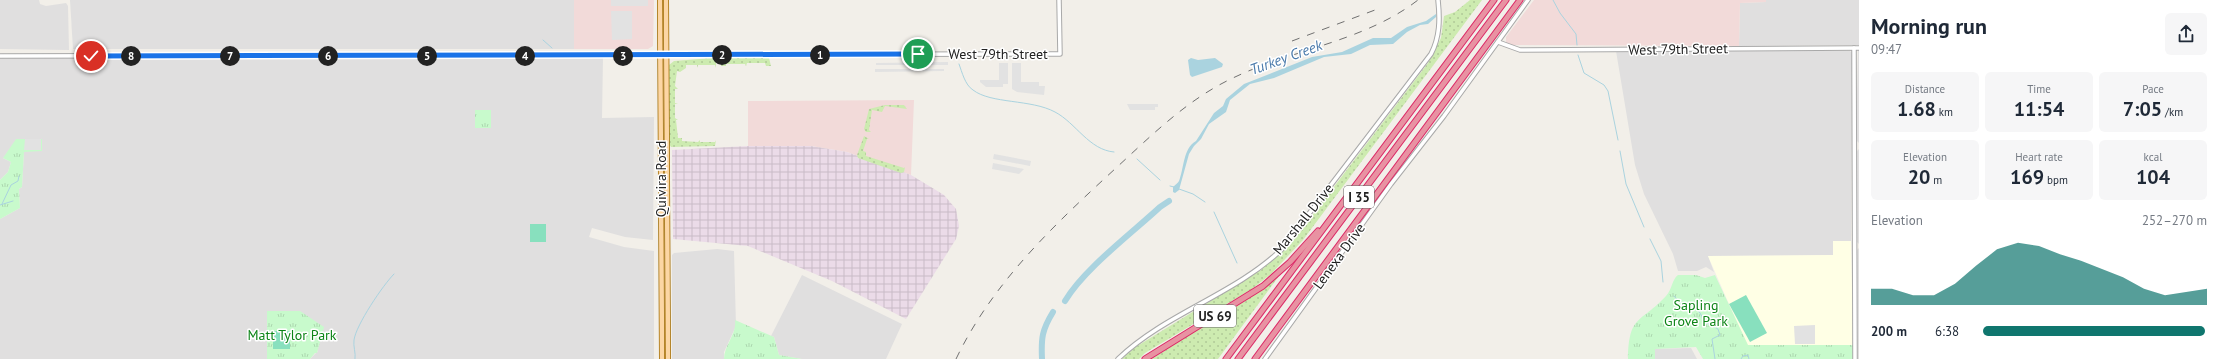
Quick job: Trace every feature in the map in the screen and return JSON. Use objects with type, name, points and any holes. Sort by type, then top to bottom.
[{"type":"highway","name":"I 35","points":[[1226,359],[1494,0]]},
{"type":"highway","name":"I 35","points":[[1238,359],[1506,0]]},
{"type":"highway","points":[[1255,359],[1520,0]]},
{"type":"highway","name":"US 69","points":[[1145,359],[1263,286],[1290,262],[1336,212]]},
{"type":"main road","name":"Quivira Road","points":[[660,0],[663,359]]},
{"type":"main road","name":"Quivira Road","points":[[666,0],[668,359]]},
{"type":"street","name":"West 79th Street","points":[[0,56],[667,56],[1060,54],[1059,0]]},
{"type":"street","name":"Marshall Drive","points":[[1118,359],[1147,335],[1252,274],[1282,249],[1430,54],[1435,46],[1439,29],[1438,0]]},
{"type":"street","name":"Lenexa Drive","points":[[1264,359],[1391,184],[1444,116],[1528,0]]},
{"type":"street","name":"West 79th Street","points":[[1498,42],[1520,50],[1857,48]]},
{"type":"street","points":[[1855,359],[1857,48]]},
{"type":"shaded area","points":[[0,0],[39,0],[40,4],[46,6],[66,3],[68,6],[69,50],[0,49]]},
{"type":"shaded area","points":[[70,0],[574,0],[574,49],[73,49]]},
{"type":"shaded area","points":[[574,0],[654,0],[653,46],[648,49],[574,49]]},
{"type":"shaded area","points":[[611,0],[648,0],[648,6],[611,6]]},
{"type":"shaded area","points":[[1534,0],[1766,0],[1766,2],[1740,3],[1739,46],[1506,45],[1506,37]]},
{"type":"shaded area","points":[[1766,0],[1859,0],[1859,45],[1739,46],[1740,3],[1766,2]]},
{"type":"shaded area","points":[[611,11],[632,11],[632,39],[612,40]]},
{"type":"shaded area","points":[[1859,50],[1859,143],[1856,140]]},
{"type":"shaded area","points":[[1616,51],[1850,51],[1852,53],[1851,241],[1833,241],[1833,255],[1708,256],[1714,272],[1706,267],[1697,271],[1678,271],[1673,254],[1644,194],[1635,165]]},
{"type":"shaded area","points":[[603,57],[602,118],[654,117],[653,240],[625,237],[592,228],[589,237],[624,247],[654,251],[654,359],[310,359],[318,351],[319,346],[300,311],[267,311],[267,359],[0,359],[0,219],[20,208],[19,189],[22,187],[24,151],[42,139],[3,158],[11,162],[8,172],[0,180],[0,58]]},
{"type":"shaded area","points":[[948,62],[948,65],[876,65],[876,63]]},
{"type":"shaded area","points":[[999,63],[1008,63],[1008,84],[1003,84],[1003,87],[986,87],[980,82],[980,80],[999,80]]},
{"type":"shaded area","points":[[1012,63],[1021,63],[1021,82],[1039,82],[1039,86],[1045,86],[1044,95],[1017,92],[1012,89]]},
{"type":"shaded area","points":[[875,69],[944,69],[944,71],[875,72]]},
{"type":"shaded area","points":[[914,100],[911,175],[847,152],[811,146],[748,146],[748,101]]},
{"type":"shaded area","points":[[1127,104],[1158,104],[1158,107],[1155,107],[1155,110],[1130,110]]},
{"type":"shaded area","points":[[25,139],[41,139],[41,150],[24,150]]},
{"type":"shaded area","points":[[748,146],[811,146],[847,152],[911,175],[944,195],[956,209],[959,226],[956,239],[906,319],[832,281],[748,246],[673,239],[672,150]]},
{"type":"shaded area","points":[[1859,149],[1859,244],[1857,242],[1856,152]]},
{"type":"shaded area","points":[[994,154],[1031,161],[1030,166],[993,159]]},
{"type":"shaded area","points":[[993,163],[1024,169],[1019,174],[992,169]]},
{"type":"shaded area","points":[[1833,241],[1851,241],[1853,345],[1747,345],[1708,256],[1833,255]]},
{"type":"shaded area","points":[[1859,248],[1859,359],[1857,359],[1856,251]]},
{"type":"shaded area","points":[[717,249],[734,251],[736,326],[724,352],[724,359],[672,359],[672,255],[674,253]]},
{"type":"shaded area","points":[[802,275],[902,324],[886,359],[802,359],[779,355],[774,337],[771,336]]},
{"type":"shaded area","points":[[1815,325],[1815,344],[1795,344],[1794,326]]},
{"type":"shaded area","points":[[1691,348],[1697,359],[1655,359],[1655,349]]},
{"type":"green space","points":[[1470,0],[1482,0],[1303,240],[1271,274],[1252,289],[1145,353],[1139,359],[1122,359],[1134,348],[1261,270],[1289,246],[1428,63],[1441,38],[1444,16],[1455,12]]},
{"type":"green space","points":[[712,58],[716,61],[716,68],[715,65],[698,65],[697,68],[697,65],[686,65],[686,68],[680,72],[677,71],[675,86],[678,89],[675,89],[675,103],[678,103],[675,104],[675,118],[678,120],[676,120],[678,138],[682,138],[682,141],[698,142],[700,140],[700,142],[715,142],[716,140],[715,146],[671,147],[669,144],[669,65],[674,61]]},
{"type":"green space","points":[[722,58],[769,58],[771,66],[766,66],[765,63],[747,63],[746,66],[745,64],[726,64],[726,66],[721,66]]},
{"type":"green space","points":[[885,105],[904,105],[907,109],[885,106],[882,112],[872,110],[869,130],[871,132],[866,132],[864,129],[869,109]]},
{"type":"green space","points":[[475,110],[491,110],[491,128],[475,128]]},
{"type":"green space","points":[[864,136],[869,139],[867,139],[863,151],[866,152],[866,156],[904,168],[905,167],[904,172],[901,173],[858,158],[857,155]]},
{"type":"green space","points":[[16,139],[42,139],[42,151],[24,152],[22,187],[19,189],[20,208],[0,219],[0,180],[8,172],[11,162],[3,158]]},
{"type":"green space","points":[[530,224],[546,224],[546,242],[530,242]]},
{"type":"green space","name":"Sapling Grove Park","points":[[1678,275],[1696,275],[1705,278],[1715,275],[1748,345],[1853,345],[1853,359],[1703,359],[1696,347],[1655,349],[1655,359],[1628,359],[1631,334],[1634,327],[1643,316],[1666,296],[1670,291],[1674,279]]},
{"type":"green space","points":[[1279,276],[1218,359],[1152,359]]},
{"type":"green space","points":[[1746,295],[1767,333],[1750,342],[1729,304]]},
{"type":"green space","name":"Matt Tylor Park","points":[[267,311],[300,311],[324,327],[317,353],[315,353],[310,359],[267,359]]},
{"type":"green space","points":[[735,320],[774,337],[779,355],[802,359],[724,359],[726,349],[734,330]]},
{"type":"green space","points":[[273,331],[290,331],[290,349],[273,349]]},
{"type":"water","points":[[1436,14],[1436,17],[1428,24],[1420,25],[1407,32],[1393,44],[1370,45],[1351,54],[1324,57],[1274,78],[1250,84],[1230,100],[1226,112],[1209,124],[1201,139],[1189,154],[1179,190],[1175,193],[1173,192],[1173,187],[1179,181],[1181,176],[1184,159],[1192,144],[1196,141],[1214,113],[1223,106],[1226,99],[1244,84],[1312,57],[1342,52],[1373,38],[1391,38],[1407,27],[1426,21]]},
{"type":"water","points":[[1191,58],[1198,60],[1215,58],[1223,64],[1222,67],[1192,77],[1190,75],[1188,60]]},
{"type":"waterway","points":[[1553,0],[1560,13],[1576,34],[1577,45]]},
{"type":"waterway","points":[[543,40],[552,48]]},
{"type":"waterway","points":[[1578,55],[1584,73],[1604,85],[1608,91],[1618,140]]},
{"type":"waterway","points":[[959,64],[964,78],[973,90],[990,98],[1035,105],[1055,112],[1097,146],[1114,152]]},
{"type":"waterway","points":[[1620,151],[1626,184],[1644,227]]},
{"type":"waterway","points":[[1137,159],[1160,180]]},
{"type":"waterway","points":[[2,204],[11,185],[18,181],[19,176]]},
{"type":"waterway","points":[[1170,186],[1174,187]]},
{"type":"waterway","points":[[1179,189],[1193,194],[1205,202]]},
{"type":"waterway","points":[[0,205],[13,201]]},
{"type":"waterway","name":"Turkey Creek","points":[[1065,301],[1073,289],[1096,264],[1160,207],[1169,201]]},
{"type":"waterway","points":[[1214,212],[1237,263]]},
{"type":"waterway","points":[[1650,239],[1661,261],[1663,282]]},
{"type":"waterway","points":[[355,359],[354,340],[356,333],[377,296],[394,274]]},
{"type":"waterway","points":[[1674,296],[1683,304],[1699,312],[1703,321],[1718,329],[1720,335],[1712,339],[1715,359]]},
{"type":"waterway","name":"Turkey Creek","points":[[1042,359],[1043,334],[1046,324],[1053,312]]},
{"type":"waterway","points":[[1741,359],[1743,356],[1748,355],[1749,359]]},
{"type":"railway","points":[[956,359],[971,331],[988,305],[1027,256],[1093,189],[1158,130],[1187,106],[1202,95],[1235,77],[1258,67],[1352,35],[1397,14],[1418,0]]},
{"type":"railway","points":[[1292,41],[1375,10]]},
{"type":"route","points":[[91,56],[660,56],[918,54]]}]
